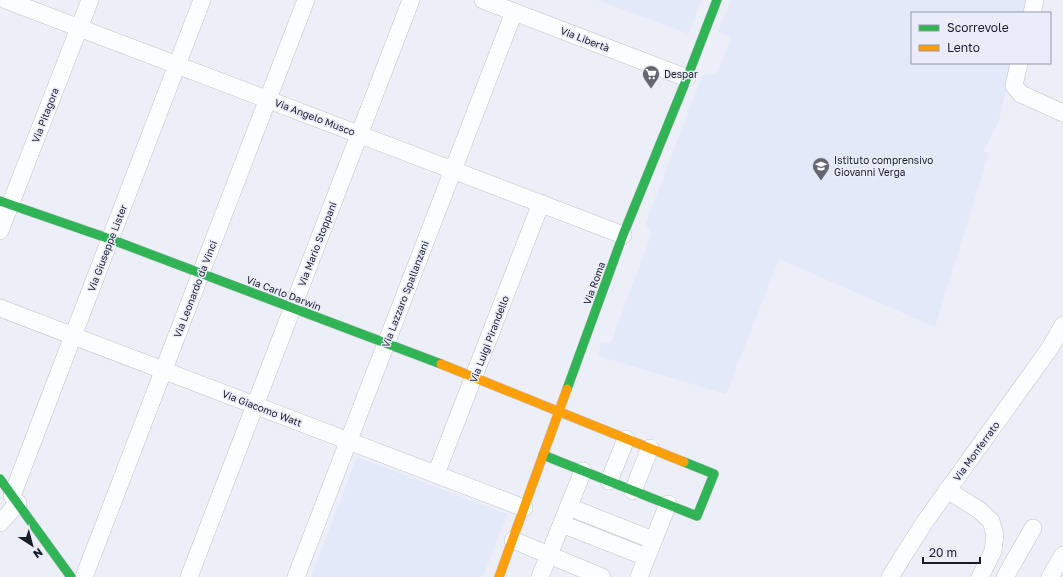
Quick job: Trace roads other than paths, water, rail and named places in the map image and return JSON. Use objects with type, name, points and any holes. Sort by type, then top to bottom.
[{"type":"street","name":"Via Angelo Musco","points":[[6,0],[623,235]]},
{"type":"street","name":"Via Pitagora","points":[[0,230],[5,202],[90,0]]},
{"type":"street","name":"Via Giuseppe Lister","points":[[15,500],[72,336],[202,0]]},
{"type":"street","name":"Via Leonardo da Vinci","points":[[84,577],[306,0]]},
{"type":"street","name":"Via Mario Stoppani","points":[[188,577],[411,0]]},
{"type":"street","name":"Via Libertà","points":[[483,0],[687,78]]},
{"type":"street","name":"Via Roma","points":[[499,577],[623,235],[717,0]]},
{"type":"street","points":[[1032,12],[1035,0]]},
{"type":"street","name":"Via Lazzaro Spallanzani","points":[[296,577],[514,12]]},
{"type":"street","points":[[1019,64],[1014,86],[1021,94],[1063,113]]},
{"type":"street","name":"Via Carlo Darwin","points":[[5,202],[110,239],[474,377],[714,474],[697,516],[668,504]]},
{"type":"street","name":"Via Luigi Pirandello","points":[[436,474],[541,203]]},
{"type":"street","name":"Via Giacomo Watt","points":[[0,308],[524,508]]},
{"type":"street","name":"Via Monferrato","points":[[890,577],[924,523],[1050,348],[1063,325]]},
{"type":"street","points":[[609,481],[626,439]]},
{"type":"street","points":[[633,491],[650,448]]},
{"type":"street","points":[[543,455],[668,504],[639,577]]},
{"type":"street","points":[[540,577],[583,471]]},
{"type":"street","points":[[0,479],[71,577]]},
{"type":"street","points":[[947,490],[979,510],[991,522],[995,535],[993,551],[980,577]]},
{"type":"street","points":[[0,523],[15,500]]},
{"type":"street","points":[[568,507],[653,540]]},
{"type":"street","points":[[562,524],[646,558]]},
{"type":"street","points":[[1005,577],[1033,528]]},
{"type":"street","points":[[513,540],[602,577]]},
{"type":"street","points":[[1050,577],[1063,555]]},
{"type":"place","name":"Despar","points":[[651,89]]},
{"type":"place","name":"Istituto comprensivo Giovanni Verga","points":[[821,181]]}]
